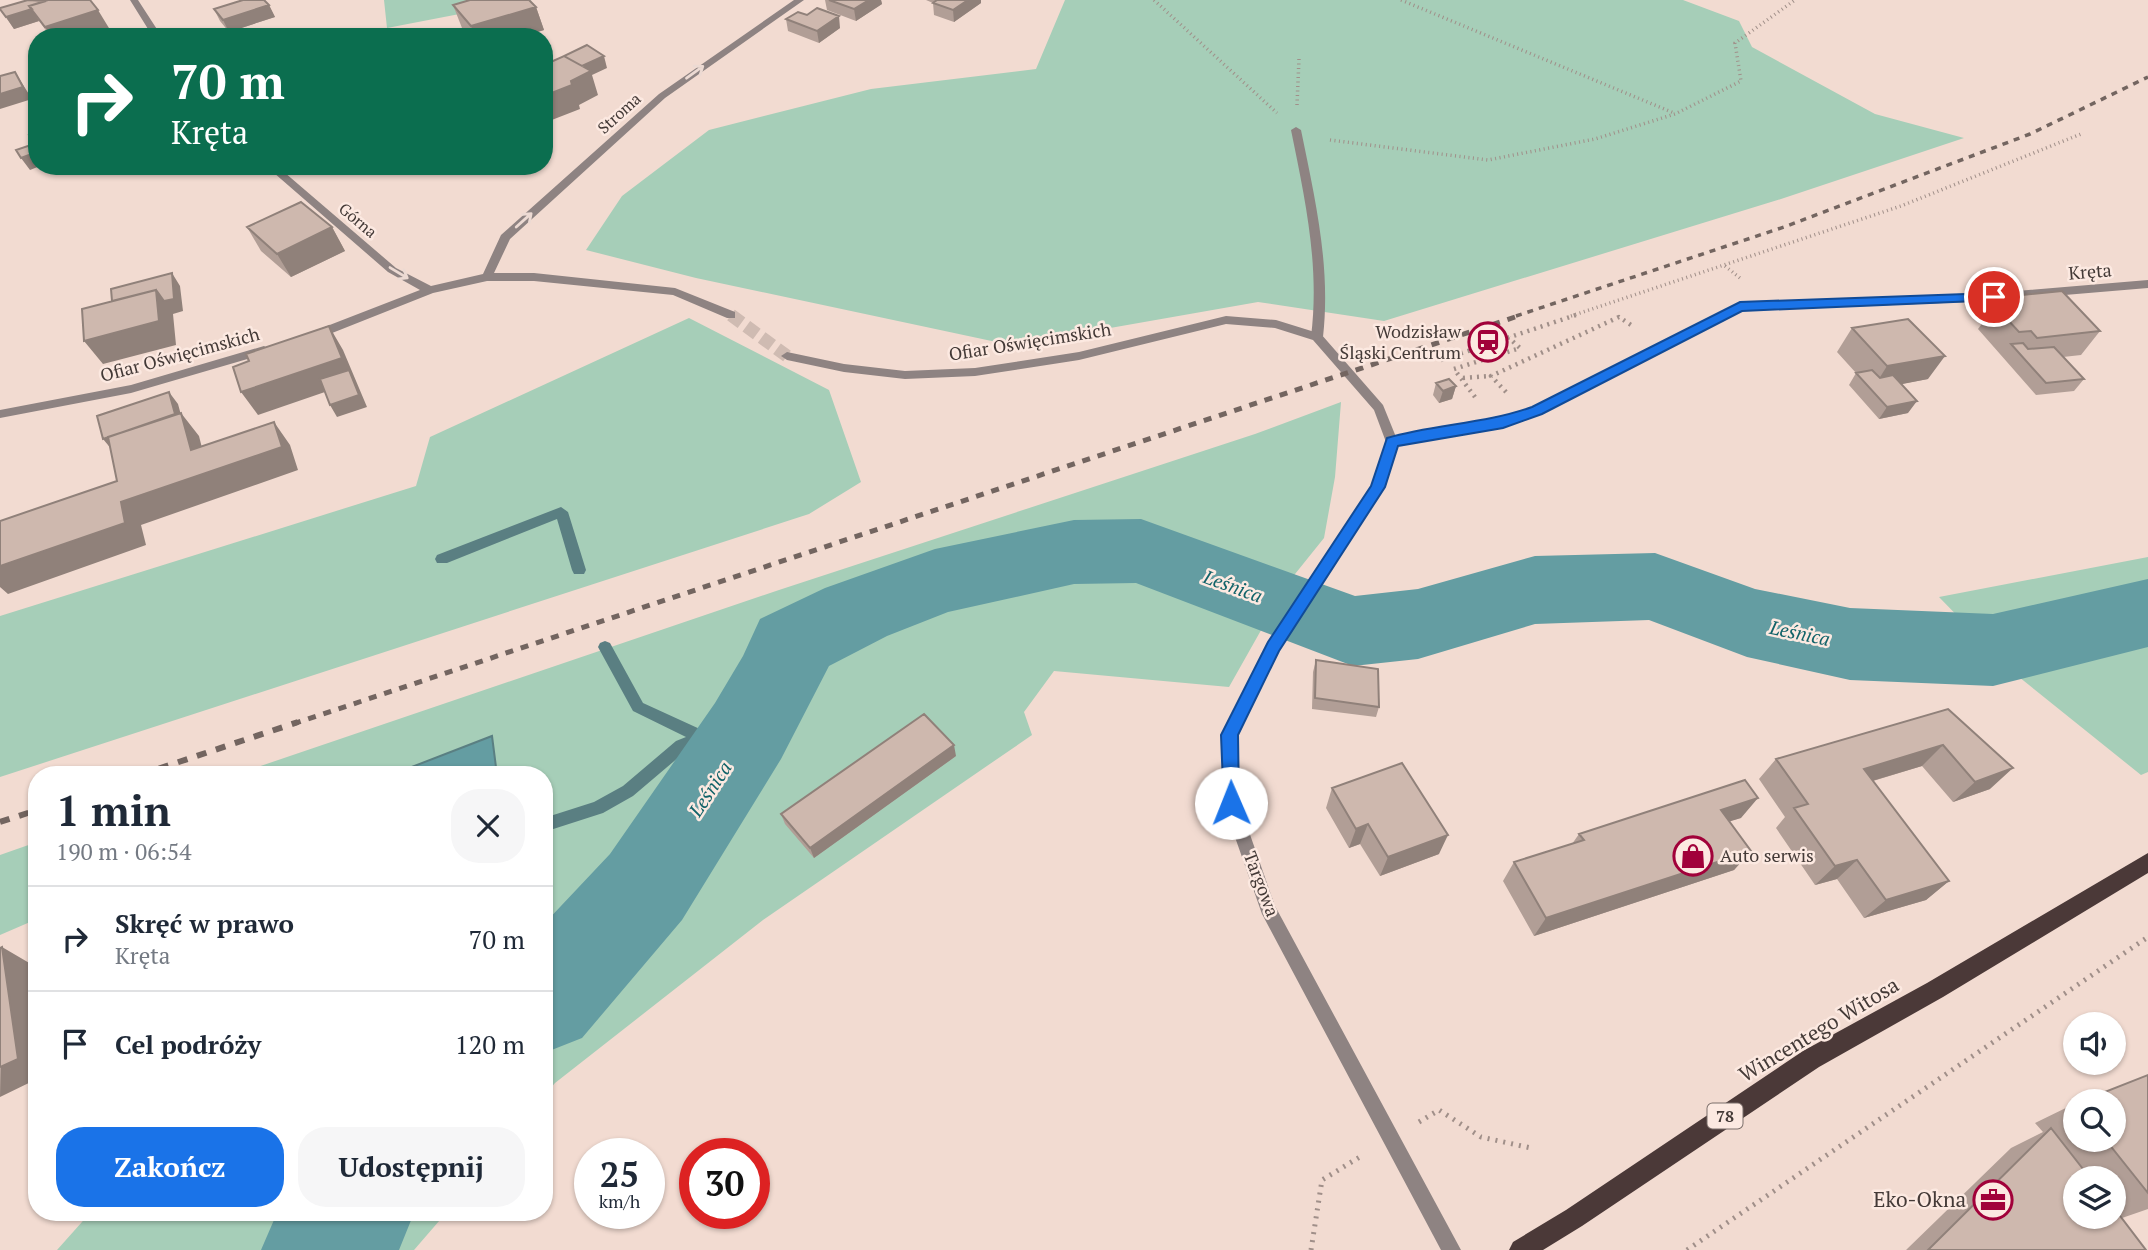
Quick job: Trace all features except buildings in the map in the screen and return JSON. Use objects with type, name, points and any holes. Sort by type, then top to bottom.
[{"type":"main road","name":"Wincentego Witosa","points":[[1521,1250],[1574,1218],[1811,1059],[1935,990],[2148,862]]},
{"type":"street","points":[[134,0],[152,28]]},
{"type":"street","name":"Stroma","points":[[487,276],[505,237],[662,96],[800,0]]},
{"type":"street","points":[[1296,131],[1313,218],[1323,305],[1317,337],[1379,408],[1392,442]]},
{"type":"street","name":"Górna","points":[[281,175],[392,270],[430,290]]},
{"type":"street","name":"Ofiar Oświęcimskich","points":[[0,414],[131,389],[289,343],[430,290],[487,276],[534,277],[675,292],[731,315]]},
{"type":"street","name":"Kręta","points":[[1392,442],[1458,428],[1503,423],[1537,411],[1740,307],[1760,304],[1994,297],[2148,284]]},
{"type":"street","name":"Ofiar Oświęcimskich","points":[[788,356],[844,368],[905,375],[975,372],[1079,356],[1226,320],[1276,324],[1317,337]]},
{"type":"street","name":"Targowa","points":[[1392,442],[1378,487],[1273,647],[1230,735],[1231,803],[1268,909],[1451,1250]]},
{"type":"path","points":[[1154,0],[1296,131],[1337,142],[1489,160],[1595,139],[1675,114],[1741,81],[1735,43],[1795,0]]},
{"type":"path","points":[[1401,0],[1675,114]]},
{"type":"path","points":[[1296,131],[1299,59]]},
{"type":"path","points":[[1441,360],[1948,189],[2081,134]]},
{"type":"path","points":[[1725,266],[1735,274]]},
{"type":"path","points":[[1463,378],[1492,376],[1619,317],[1660,346]]},
{"type":"path","points":[[1503,423],[1483,410],[1463,378],[1454,369],[1520,348],[1509,338]]},
{"type":"path","points":[[1492,376],[1508,393]]},
{"type":"path","points":[[1687,1250],[2148,937]]},
{"type":"path","points":[[1311,1250],[1322,1180],[1438,1110],[1463,1130],[1495,1144],[1531,1147]]},
{"type":"green space","points":[[384,0],[532,0],[387,28]]},
{"type":"green space","points":[[1065,0],[1683,0],[1739,21],[1752,47],[1875,114],[1964,138],[1781,199],[1384,321],[1258,302],[1076,334],[1001,343],[696,278],[586,250],[622,196],[709,130],[871,89],[1036,69]]},
{"type":"green space","points":[[689,318],[829,390],[861,482],[809,514],[0,777],[0,616],[416,486],[430,437]]},
{"type":"green space","points":[[1341,402],[1335,477],[1324,538],[1287,584],[1229,687],[1054,671],[1024,712],[1032,735],[763,920],[553,1085],[553,766],[261,766],[779,590],[1255,434]]},
{"type":"green space","points":[[2148,557],[2148,772],[2141,775],[2009,669],[1939,597]]},
{"type":"green space","points":[[28,845],[28,923],[0,935],[0,855]]},
{"type":"green space","points":[[83,1221],[439,1221],[414,1250],[57,1250]]},
{"type":"water","points":[[492,736],[496,766],[414,766]]},
{"type":"waterway","points":[[442,559],[561,512],[579,570]]},
{"type":"waterway","name":"Leśnica","points":[[553,991],[646,887],[748,731],[785,664],[791,644],[856,612],[935,582],[1074,552],[1141,551],[1353,631],[1418,624],[1535,590],[1655,586],[1747,622],[1850,644],[1993,650],[2148,613]]},
{"type":"waterway","points":[[605,647],[638,707],[701,737]]},
{"type":"waterway","points":[[553,822],[598,808],[628,791],[681,746],[707,735],[748,731]]},
{"type":"waterway","name":"Leśnica","points":[[321,1250],[348,1221]]},
{"type":"tunnel","points":[[731,315],[787,356]]},
{"type":"railway","points":[[1516,316],[1784,227],[2030,134],[2148,77]]},
{"type":"railway","points":[[293,724],[1521,315]]},
{"type":"railway","points":[[167,766],[298,722]]},
{"type":"railway","points":[[0,822],[28,813]]},
{"type":"place","name":"Wodzisław Śląski Centrum","points":[[1488,342]]},
{"type":"place","name":"Auto serwis","points":[[1693,856]]},
{"type":"place","name":"Eko-Okna","points":[[1993,1200]]},
{"type":"route","points":[[1231,803],[1230,735],[1273,647],[1378,487],[1392,442],[1458,428],[1503,423],[1537,411],[1740,307],[1819,301],[1994,297]]}]
